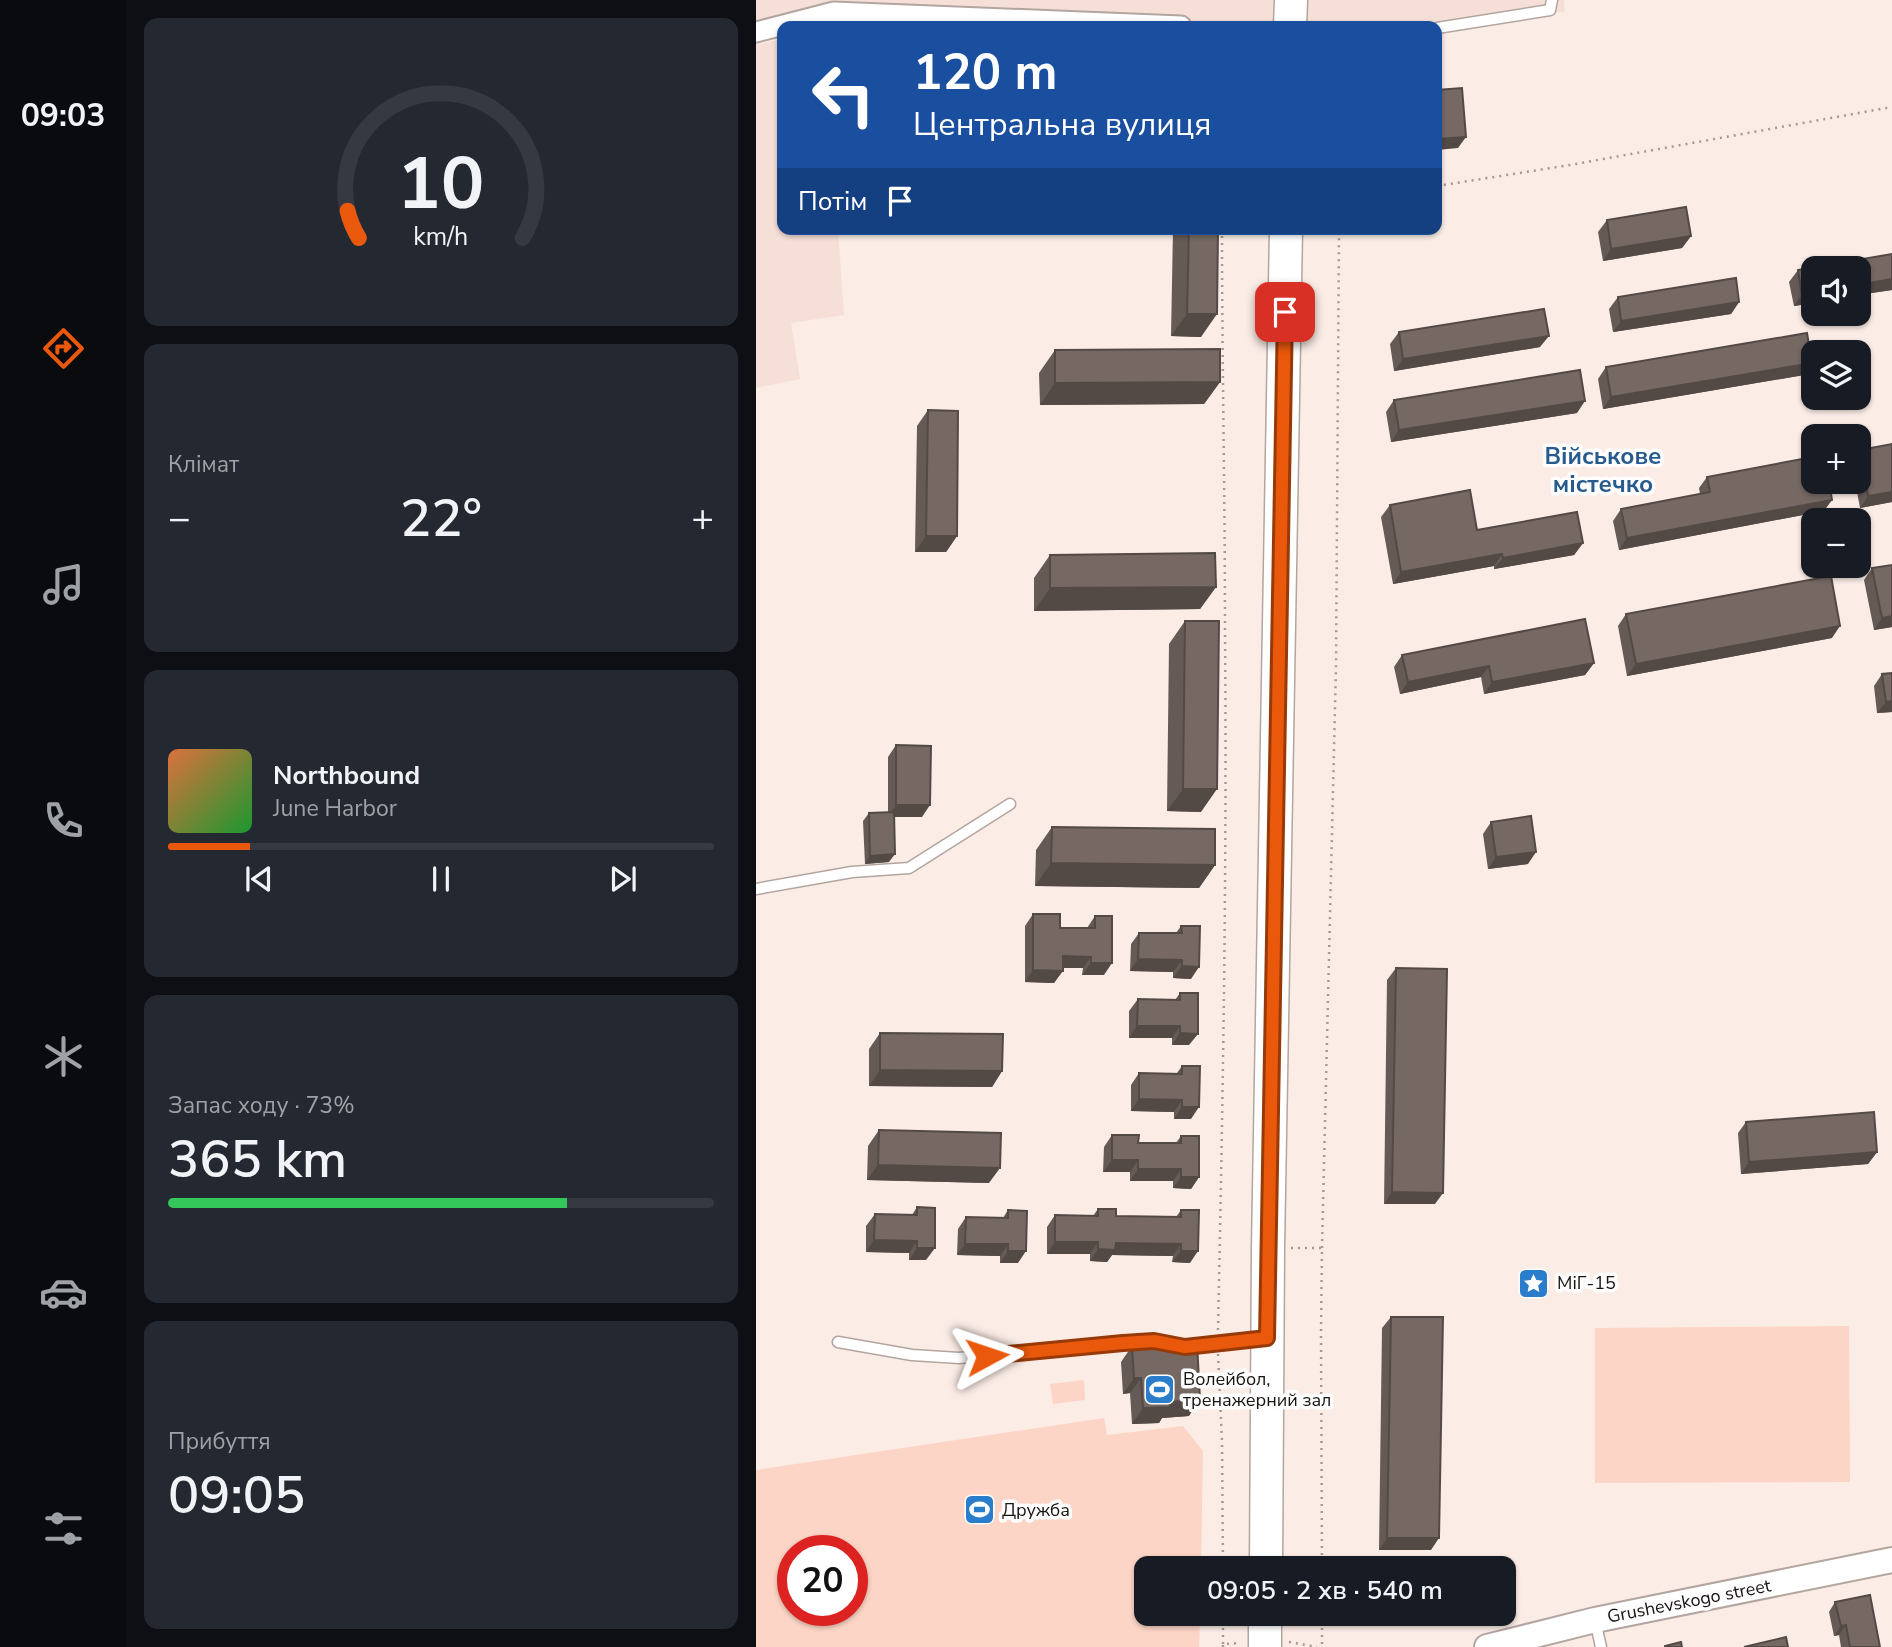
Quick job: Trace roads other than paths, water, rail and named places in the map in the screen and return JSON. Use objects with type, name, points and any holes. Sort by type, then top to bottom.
[{"type":"highway","points":[[1266,1556],[1267,1338],[1286,235]]},
{"type":"highway","points":[[1266,1626],[1267,1644]]},
{"type":"street","points":[[799,21],[834,12],[1057,21]]},
{"type":"street","points":[[756,32],[777,27]]},
{"type":"street","name":"Grushevskogo street","points":[[1487,1647],[1595,1620],[1892,1562]]},
{"type":"lane","points":[[1442,27],[1550,10],[1552,0]]},
{"type":"lane","points":[[756,889],[852,872],[909,868],[1010,804]]},
{"type":"lane","points":[[838,1342],[912,1355],[960,1358],[1154,1341],[1185,1347],[1267,1338]]},
{"type":"lane","points":[[1595,1620],[1601,1647]]},
{"type":"place","name":"МіГ-15","points":[[1534,1283]]},
{"type":"place","name":"Волейбол, тренажерний зал","points":[[1160,1389]]},
{"type":"place","name":"Дружба","points":[[979,1510]]},
{"type":"district","name":"Військове містечко","points":[[1603,470]]}]
